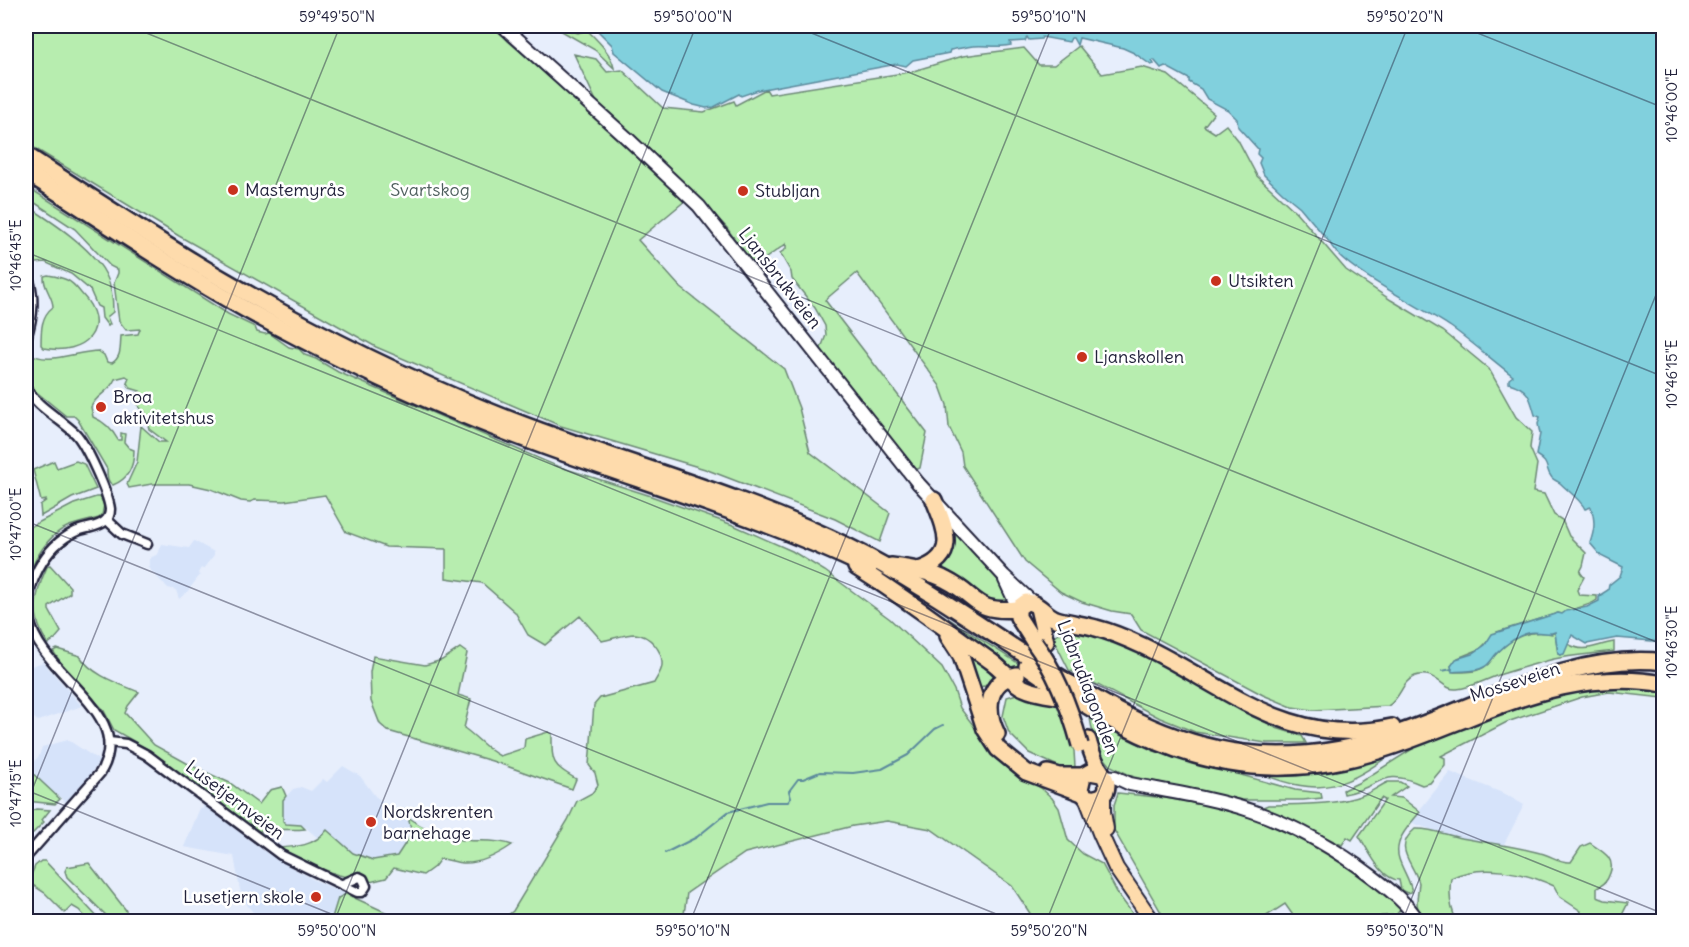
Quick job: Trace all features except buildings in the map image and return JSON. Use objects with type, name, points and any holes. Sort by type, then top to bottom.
[{"type":"highway","points":[[26,155],[224,280],[298,321],[373,359],[474,405],[573,444],[771,513],[828,537],[881,565],[1116,711],[1163,733],[1195,744],[1244,753],[1276,755],[1310,753],[1419,731]]},
{"type":"highway","points":[[26,172],[225,297],[311,344],[441,406],[569,456],[751,517],[880,574],[1029,668],[1073,699],[1126,728],[1186,754],[1243,765],[1284,767],[1326,764],[1370,754],[1419,731]]},
{"type":"highway","points":[[919,570],[937,562],[946,545],[943,524],[934,500]]},
{"type":"highway","points":[[839,555],[898,594],[996,665],[1025,689],[1073,699]]},
{"type":"highway","points":[[881,565],[919,570],[936,575],[953,583],[978,604],[991,610],[1028,610],[1098,628],[1140,644],[1247,705],[1299,725],[1347,731],[1369,731],[1401,724],[1419,731]]},
{"type":"highway","name":"Ljabrudiagonalen","points":[[1028,610],[1040,642],[1072,692],[1084,742],[1103,784]]},
{"type":"highway","points":[[938,624],[961,657],[981,721],[998,749],[1026,772],[1095,799],[1103,784],[1090,772],[1083,776],[1059,776],[1044,772],[1021,760],[1002,742],[993,724],[989,704],[992,692],[998,684],[1009,676],[1026,675],[1046,680]]},
{"type":"highway","name":"Mosseveien","points":[[1419,731],[1522,686],[1589,666],[1621,660],[1664,662]]},
{"type":"highway","name":"Mosseveien","points":[[1419,731],[1565,685],[1611,680],[1664,684]]},
{"type":"highway","name":"Ljabrudiagonalen","points":[[1083,776],[1084,742]]},
{"type":"highway","points":[[1083,776],[1080,784],[1084,795]]},
{"type":"main road","name":"Ljansbrukveien","points":[[503,26],[628,138],[699,206],[934,500],[1004,576],[1028,610]]},
{"type":"main road","name":"Ljabrudiagonalen","points":[[1103,784],[1106,846]]},
{"type":"main road","points":[[1103,784],[1130,784],[1244,809],[1304,832],[1353,862],[1392,891],[1419,921]]},
{"type":"main road","name":"Ljabrudiagonalen","points":[[1084,795],[1122,877],[1153,921]]},
{"type":"street","points":[[26,273],[33,299],[26,339]]},
{"type":"street","points":[[26,389],[38,403],[79,437],[110,504],[110,512],[106,520],[99,525],[72,533],[55,546],[37,570],[32,584],[28,603],[30,624],[62,675],[100,716],[107,730],[109,742],[108,756],[100,773],[26,857]]},
{"type":"street","points":[[106,520],[122,534],[147,544]]},
{"type":"street","name":"Lusetjernveien","points":[[109,742],[126,744],[147,754],[281,855],[299,866],[343,884]]},
{"type":"shaded area","points":[[194,541],[214,552],[214,555],[203,569],[201,568],[198,573],[200,575],[179,599],[176,590],[168,588],[152,572],[149,567],[150,558],[158,554],[162,544],[189,548]]},
{"type":"shaded area","points":[[43,662],[82,706],[38,721],[34,718],[26,692],[26,668]]},
{"type":"shaded area","points":[[68,740],[100,761],[81,787],[66,802],[28,769],[39,756],[42,747]]},
{"type":"shaded area","points":[[343,766],[360,776],[375,796],[392,809],[408,817],[412,833],[397,856],[373,860],[352,852],[327,830],[319,839],[305,827],[286,824],[283,821],[283,800],[293,789],[301,787],[311,791],[323,779],[327,782]]},
{"type":"shaded area","points":[[1450,772],[1505,794],[1524,805],[1501,850],[1468,843],[1410,822]]},
{"type":"shaded area","points":[[203,804],[268,854],[314,880],[346,894],[338,898],[331,921],[257,921],[258,919],[240,890],[234,856],[184,847],[200,808],[203,809]]},
{"type":"green space","name":"Svartskog","points":[[26,26],[495,26],[508,41],[659,172],[686,200],[638,240],[680,287],[784,369],[799,408],[810,452],[890,513],[880,542],[835,519],[705,469],[561,426],[376,347],[179,236],[26,143]]},
{"type":"green space","points":[[553,26],[578,33],[587,30],[600,43],[614,68],[595,50]]},
{"type":"green space","points":[[1079,46],[1102,74],[1142,67],[1168,75],[1214,113],[1204,126],[1215,133],[1226,125],[1238,140],[1257,176],[1296,212],[1346,270],[1443,331],[1489,369],[1516,417],[1532,432],[1530,448],[1537,464],[1533,492],[1544,494],[1554,515],[1562,520],[1569,536],[1586,553],[1580,572],[1584,577],[1577,590],[1579,595],[1597,596],[1597,600],[1562,614],[1558,613],[1497,632],[1480,649],[1458,658],[1451,666],[1454,672],[1471,672],[1483,668],[1508,643],[1528,634],[1555,632],[1560,655],[1568,644],[1585,649],[1614,642],[1614,651],[1554,659],[1457,689],[1447,687],[1428,675],[1415,676],[1407,682],[1388,706],[1313,710],[1292,707],[1263,695],[1141,630],[1131,614],[1082,602],[1061,592],[1025,562],[963,466],[961,452],[949,427],[947,405],[940,386],[857,273],[825,300],[927,433],[920,468],[915,470],[820,351],[826,335],[825,326],[815,308],[792,279],[791,272],[780,253],[786,249],[786,244],[756,265],[751,264],[727,228],[709,209],[597,103],[574,54],[596,59],[607,72],[622,70],[663,108],[704,112],[734,101],[736,105],[766,89],[769,94],[910,72],[963,56],[1024,48],[1039,65],[1054,65]]},
{"type":"green space","points":[[26,186],[228,314],[255,327],[257,332],[269,333],[289,347],[299,349],[305,355],[338,372],[554,465],[733,525],[792,551],[825,571],[890,619],[942,668],[954,690],[960,708],[993,751],[1009,767],[1052,798],[1059,808],[1068,840],[1083,854],[1102,864],[1118,894],[1138,921],[1035,921],[1012,886],[931,829],[887,821],[853,826],[745,853],[687,893],[683,921],[445,921],[471,918],[503,919],[513,911],[577,801],[592,793],[598,785],[595,773],[589,765],[594,705],[600,698],[654,683],[662,667],[658,649],[646,637],[635,634],[602,641],[580,616],[545,645],[528,635],[515,612],[482,583],[446,578],[446,549],[386,547],[346,532],[325,495],[284,501],[255,500],[250,502],[189,484],[152,484],[129,488],[127,484],[137,462],[141,426],[159,442],[166,442],[149,429],[145,412],[136,400],[136,395],[140,391],[130,388],[127,383],[129,378],[126,376],[115,379],[91,407],[93,417],[108,426],[118,440],[121,440],[121,433],[125,434],[124,442],[134,450],[132,467],[127,476],[111,484],[107,469],[78,420],[74,416],[66,416],[34,390],[26,376],[26,357],[30,353],[37,357],[53,358],[98,351],[104,355],[107,362],[112,363],[119,354],[121,336],[138,334],[140,329],[126,330],[119,321],[114,283],[118,270],[110,266],[75,229],[26,197]]},
{"type":"green space","points":[[26,205],[82,245],[100,265],[108,279],[112,293],[113,312],[107,317],[110,324],[108,326],[90,290],[71,274],[45,262],[29,264],[26,261]]},
{"type":"green space","points":[[48,275],[71,282],[91,306],[95,317],[95,328],[90,337],[72,348],[44,348],[41,345],[44,319],[53,307],[44,280],[44,276]]},
{"type":"green space","points":[[54,461],[57,468],[76,461],[84,464],[96,489],[72,498],[41,516],[40,505],[47,500],[41,501],[33,470]]},
{"type":"green space","points":[[100,497],[104,505],[102,515],[99,518],[67,527],[53,536],[42,549],[26,579],[26,529],[74,504]]},
{"type":"green space","points":[[946,522],[998,575],[1012,604],[998,607],[933,569]]},
{"type":"green space","points":[[50,565],[70,587],[70,593],[49,607],[61,632],[48,644],[38,625],[36,606],[39,587]]},
{"type":"green space","points":[[927,605],[1027,669],[1009,673],[925,606]]},
{"type":"green space","points":[[1069,628],[1084,629],[1124,644],[1276,728],[1302,736],[1306,743],[1266,743],[1195,732],[1160,718],[1069,670],[1055,642],[1055,635]]},
{"type":"green space","points":[[957,642],[1004,674],[990,688],[984,686],[974,688]]},
{"type":"green space","points":[[460,648],[467,653],[458,695],[471,699],[464,728],[500,756],[524,748],[525,739],[548,732],[552,734],[552,751],[557,766],[576,779],[572,789],[492,761],[388,731],[380,724],[371,701],[370,672],[373,656],[425,665],[442,660]]},
{"type":"green space","points":[[57,649],[80,656],[98,674],[139,692],[125,713],[154,745],[230,783],[259,804],[270,790],[282,787],[286,796],[283,800],[283,821],[286,824],[301,825],[305,829],[255,832],[149,750],[114,730],[103,709],[69,675],[53,651]]},
{"type":"green space","points":[[1612,685],[1663,690],[1663,698],[1609,692],[1582,697],[1507,722],[1441,756],[1445,758],[1445,765],[1430,783],[1422,785],[1409,780],[1389,778],[1344,794],[1343,790],[1360,782],[1417,746],[1525,702],[1548,694]]},
{"type":"green space","points":[[1020,693],[1057,701],[1074,751],[1075,767],[1060,767],[1029,753],[1009,733],[1003,716],[1007,697]]},
{"type":"green space","points":[[1090,718],[1154,751],[1295,790],[1321,793],[1322,798],[1242,800],[1134,777],[1111,766],[1100,753],[1094,740]]},
{"type":"green space","points":[[1397,750],[1363,773],[1333,785],[1300,786],[1260,773]]},
{"type":"green space","points":[[28,769],[60,799],[55,804],[26,801],[26,771]]},
{"type":"green space","points":[[1388,782],[1400,782],[1407,786],[1391,797],[1402,798],[1420,812],[1403,834],[1398,846],[1399,859],[1412,892],[1407,893],[1401,890],[1399,880],[1392,879],[1381,870],[1359,836],[1385,800],[1381,798],[1352,840],[1347,837],[1342,845],[1263,807],[1352,799]]},
{"type":"green space","points":[[1118,793],[1230,809],[1272,822],[1343,860],[1400,904],[1400,910],[1396,915],[1381,916],[1379,921],[1342,921],[1339,915],[1326,919],[1326,921],[1297,921],[1285,904],[1259,921],[1166,921],[1114,830],[1114,805]]},
{"type":"green space","points":[[36,809],[50,810],[42,820],[44,822],[30,836],[26,830],[29,812]]},
{"type":"green space","points":[[408,817],[424,827],[450,837],[512,845],[476,862],[460,863],[440,859],[423,875],[394,868],[386,878],[370,882],[362,874],[347,877],[339,875],[292,858],[277,848],[311,842],[327,830],[353,853],[373,860],[397,856],[412,833]]},
{"type":"green space","points":[[1415,829],[1520,848],[1567,862],[1571,862],[1581,847],[1590,843],[1606,855],[1611,863],[1608,879],[1597,888],[1597,897],[1628,903],[1619,921],[1575,921],[1579,919],[1581,911],[1560,897],[1554,886],[1517,873],[1476,871],[1451,878],[1451,900],[1457,921],[1424,921],[1417,903],[1419,883],[1405,849],[1408,836]]},
{"type":"green space","points":[[45,861],[101,921],[89,921],[72,906],[65,913],[45,893],[28,882],[35,866]]},
{"type":"green space","points":[[89,863],[125,909],[129,917],[124,921],[112,921],[67,877],[65,871],[67,867]]},
{"type":"green space","points":[[346,894],[405,921],[331,921],[338,898]]},
{"type":"water","points":[[593,26],[1663,26],[1663,642],[1617,638],[1587,644],[1572,635],[1564,654],[1560,655],[1555,632],[1532,632],[1507,644],[1480,669],[1452,672],[1451,666],[1456,659],[1472,654],[1485,645],[1492,634],[1558,613],[1587,607],[1599,601],[1599,597],[1604,595],[1600,595],[1608,590],[1609,585],[1620,576],[1623,567],[1601,556],[1590,543],[1594,526],[1591,507],[1585,509],[1574,495],[1552,478],[1546,464],[1536,455],[1540,417],[1535,415],[1525,391],[1509,383],[1509,379],[1513,376],[1451,327],[1365,275],[1337,253],[1300,207],[1264,175],[1259,163],[1261,158],[1257,154],[1258,149],[1238,127],[1237,119],[1228,110],[1207,99],[1201,89],[1189,82],[1189,79],[1165,66],[1161,68],[1154,60],[1152,61],[1154,64],[1151,65],[1123,48],[1079,38],[1077,45],[1073,38],[1069,42],[1042,37],[1029,40],[1027,37],[1025,41],[1010,42],[1011,45],[1006,46],[974,46],[950,50],[949,53],[913,60],[906,66],[897,64],[758,90],[741,96],[739,94],[714,107],[706,108],[662,92],[614,52],[612,45]]},
{"type":"waterway","points":[[1442,671],[1452,669]]},
{"type":"waterway","points":[[665,853],[697,837],[728,812],[767,802],[788,802],[791,798],[789,791],[798,779],[820,772],[853,773],[882,769],[908,755],[935,729],[943,725]]},
{"type":"place","name":"Mastemyrås","points":[[233,190]]},
{"type":"place","name":"Stubljan","points":[[743,191]]},
{"type":"place","name":"Utsikten","points":[[1216,281]]},
{"type":"place","name":"Ljanskollen","points":[[1082,357]]},
{"type":"place","name":"Broa aktivitetshus","points":[[101,407]]},
{"type":"place","name":"Nordskrenten barnehage","points":[[371,822]]},
{"type":"place","name":"Lusetjern skole","points":[[316,897]]}]
